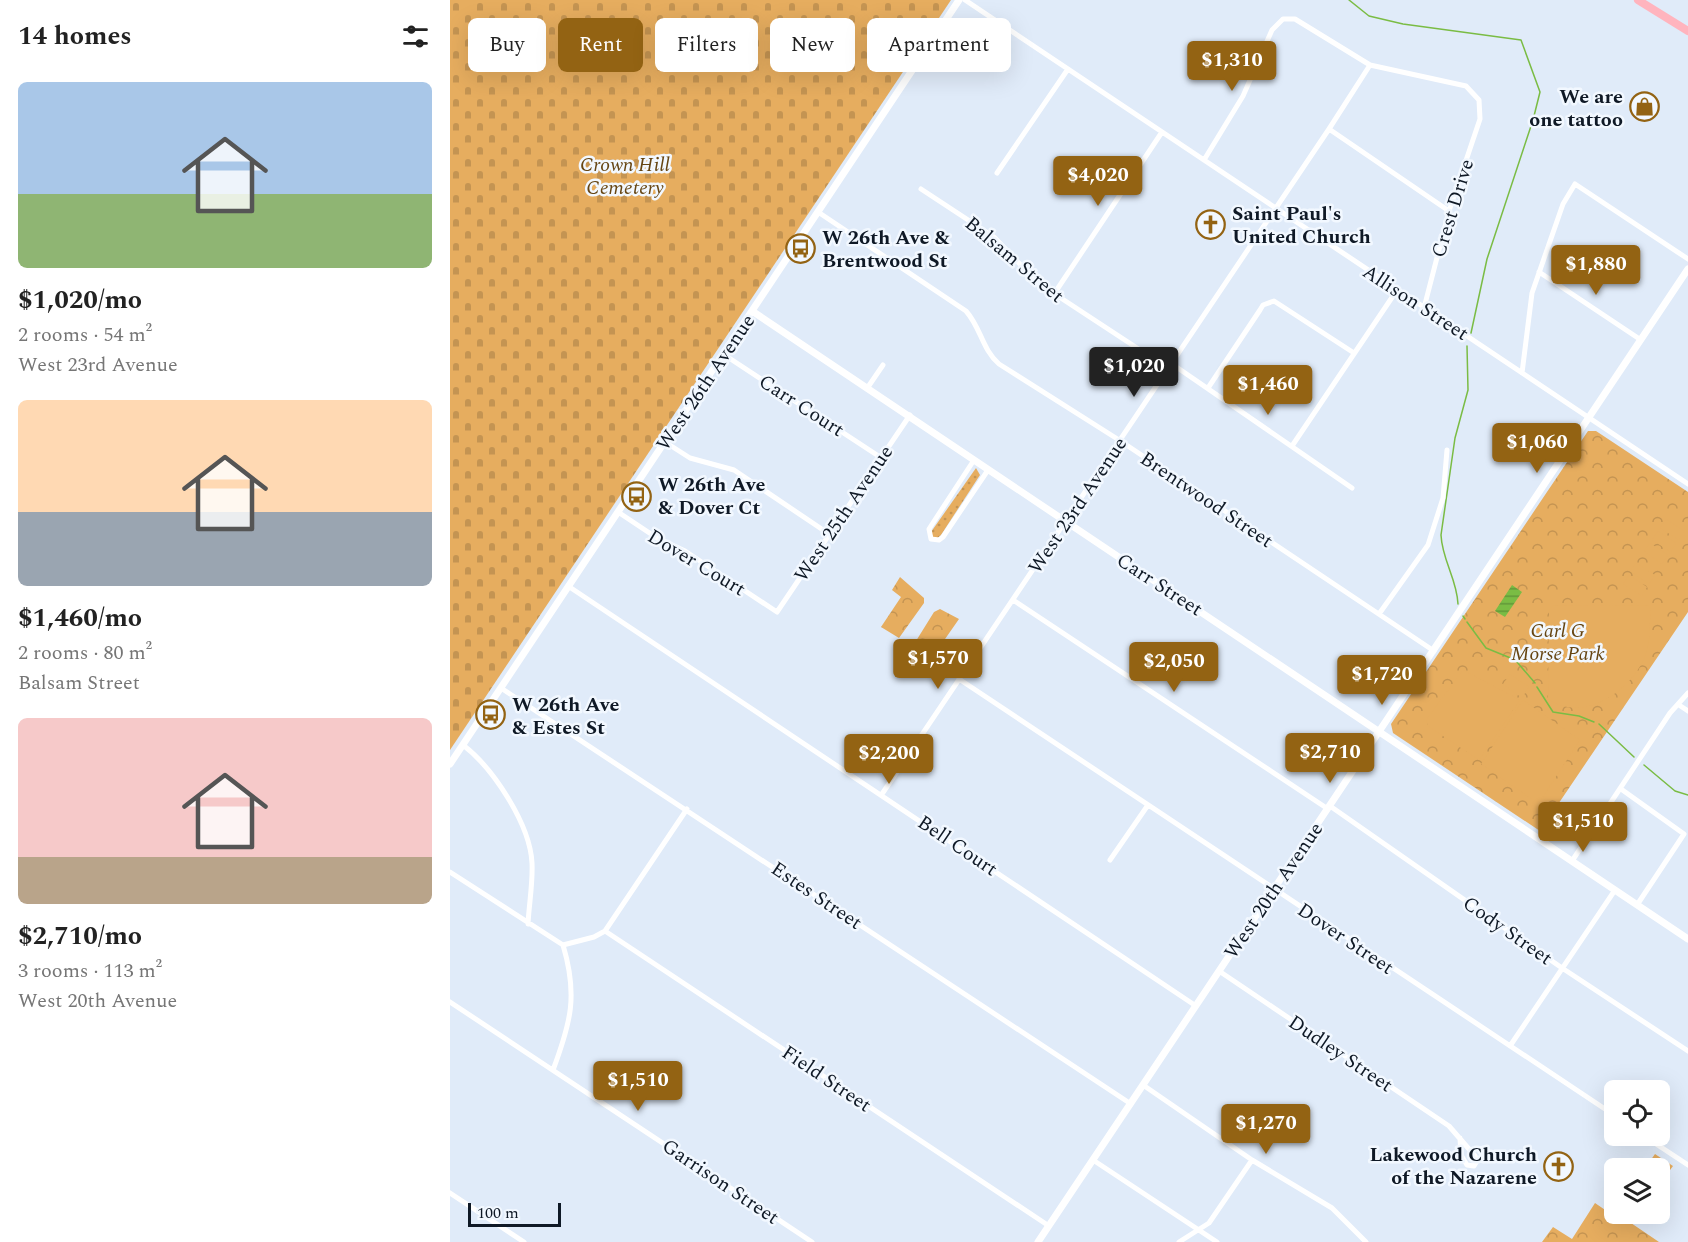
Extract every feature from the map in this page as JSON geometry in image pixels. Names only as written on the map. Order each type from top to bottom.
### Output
[{"type":"main road","points":[[1638,0],[1684,30],[1688,38]]},
{"type":"street","name":"West 26th Avenue","points":[[450,764],[959,0]]},
{"type":"street","name":"Allison Street","points":[[965,0],[1688,484]]},
{"type":"street","points":[[1204,160],[1243,96],[1272,30],[1283,20],[1295,19],[1370,65]]},
{"type":"street","name":"Crest Drive","points":[[1370,65],[1466,86],[1476,95],[1481,109],[1480,119],[1449,211],[1424,308]]},
{"type":"street","name":"West 23rd Avenue","points":[[882,794],[1370,65]]},
{"type":"street","points":[[997,173],[1068,69]]},
{"type":"street","points":[[1329,129],[1449,211]]},
{"type":"street","points":[[1054,294],[1162,132]]},
{"type":"street","points":[[1522,373],[1532,293],[1563,204],[1575,184],[1688,259]]},
{"type":"street","name":"Balsam Street","points":[[921,189],[994,237],[1028,274],[1054,294],[1208,388],[1352,488]]},
{"type":"street","name":"Brentwood Street","points":[[818,212],[966,311],[976,325],[987,353],[999,364],[1119,441],[1434,651]]},
{"type":"street","name":"West 20th Avenue","points":[[1038,1242],[1688,269]]},
{"type":"street","points":[[1539,272],[1641,340]]},
{"type":"street","points":[[1292,446],[1397,290]]},
{"type":"street","points":[[1208,388],[1263,305],[1274,301],[1354,353]]},
{"type":"street","name":"Carr Street","points":[[752,311],[1688,939]]},
{"type":"street","name":"Carr Court","points":[[723,354],[880,457]]},
{"type":"street","points":[[868,387],[883,365]]},
{"type":"street","name":"West 25th Avenue","points":[[777,612],[909,415]]},
{"type":"street","points":[[664,442],[690,458],[734,470],[829,534]]},
{"type":"street","points":[[1379,614],[1428,545],[1443,498],[1447,450]]},
{"type":"street","points":[[974,460],[929,529],[931,539],[939,540],[943,537],[988,470]]},
{"type":"street","name":"Dover Court","points":[[618,512],[651,534],[685,551],[777,612]]},
{"type":"street","name":"Bell Court","points":[[568,586],[1196,1006]]},
{"type":"street","name":"Cody Street","points":[[1013,600],[1329,808],[1562,968],[1688,1051]]},
{"type":"street","name":"Dover Street","points":[[959,679],[1604,1108]]},
{"type":"street","name":"Estes Street","points":[[501,688],[1131,1104]]},
{"type":"street","points":[[1572,861],[1622,789],[1670,713],[1688,693]]},
{"type":"street","points":[[1679,705],[1688,711]]},
{"type":"street","points":[[463,745],[485,764],[498,780],[528,843],[532,862],[528,924]]},
{"type":"street","points":[[1622,789],[1684,834],[1637,905]]},
{"type":"street","points":[[1110,860],[1148,805]]},
{"type":"street","points":[[563,945],[594,937],[605,931],[687,809]]},
{"type":"street","points":[[450,872],[563,945],[570,968],[572,1017],[553,1070]]},
{"type":"street","points":[[1510,1046],[1615,890]]},
{"type":"street","name":"Field Street","points":[[605,931],[1049,1226]]},
{"type":"street","name":"Dudley Street","points":[[1219,971],[1436,1116],[1460,1138],[1475,1155],[1477,1161],[1474,1166],[1467,1165],[1461,1155],[1460,1138]]},
{"type":"street","name":"Garrison Street","points":[[450,1002],[812,1242]]},
{"type":"street","points":[[1143,1085],[1252,1160],[1332,1208],[1366,1242]]},
{"type":"street","points":[[1660,1146],[1688,1164]]},
{"type":"street","points":[[1093,1160],[1217,1242]]},
{"type":"street","points":[[1179,1242],[1200,1230],[1215,1215],[1252,1160]]},
{"type":"street","points":[[450,1193],[524,1242]]},
{"type":"green space","name":"Crown Hill Cemetery","points":[[450,0],[951,0],[939,18],[867,18],[867,72],[903,72],[450,750]]},
{"type":"green space","name":"Carl G Morse Park","points":[[1588,431],[1596,431],[1688,492],[1688,612],[1540,831],[1393,733],[1391,724]]},
{"type":"green space","points":[[976,468],[980,475],[941,535],[938,538],[933,537],[931,532]]},
{"type":"green space","points":[[1666,519],[1684,531],[1679,540],[1660,528]]},
{"type":"green space","points":[[1658,531],[1676,543],[1671,552],[1652,540]]},
{"type":"green space","points":[[1650,543],[1668,555],[1662,564],[1644,551]]},
{"type":"green space","points":[[1636,563],[1655,575],[1649,584],[1630,571]]},
{"type":"green space","points":[[1629,575],[1647,587],[1642,596],[1623,584]]},
{"type":"green space","points":[[900,577],[924,598],[924,603],[899,638],[881,627],[901,597],[892,590]]},
{"type":"green space","points":[[1554,605],[1650,606],[1649,641],[1643,661],[1626,684],[1603,701],[1575,708],[1561,706],[1548,699],[1549,610]]},
{"type":"green space","points":[[940,609],[959,619],[929,662],[911,649],[934,612]]},
{"type":"green space","points":[[1463,670],[1520,700],[1479,760],[1428,726],[1426,720]]},
{"type":"green space","points":[[1510,674],[1529,687],[1522,698],[1503,684]]},
{"type":"green space","points":[[1523,700],[1580,740],[1542,798],[1533,800],[1481,764]]},
{"type":"green space","points":[[1595,1203],[1604,1209],[1604,1224],[1632,1224],[1659,1242],[1542,1242],[1553,1227],[1572,1239]]},
{"type":"shaded area","points":[[1512,585],[1522,592],[1505,617],[1495,611]]},
{"type":"waterway","points":[[1349,0],[1369,16],[1403,24],[1521,40],[1540,92],[1487,259],[1471,333]]},
{"type":"waterway","points":[[1458,604],[1441,535],[1455,438],[1468,390],[1467,346]]},
{"type":"waterway","points":[[1467,622],[1486,648],[1513,659]]},
{"type":"waterway","points":[[1517,662],[1535,683]]},
{"type":"waterway","points":[[1537,687],[1553,712],[1579,716],[1594,722]]},
{"type":"waterway","points":[[1599,724],[1634,757]]},
{"type":"waterway","points":[[1644,765],[1675,791],[1688,795]]},
{"type":"place","name":"We are one tattoo","points":[[1644,107]]},
{"type":"place","name":"Saint Paul's United Church","points":[[1211,224]]},
{"type":"place","name":"W 26th Ave & Brentwood St","points":[[801,248]]},
{"type":"place","name":"W 26th Ave & Dover Ct","points":[[637,496]]},
{"type":"place","name":"W 26th Ave & Estes St","points":[[491,715]]},
{"type":"place","name":"Lakewood Church of the Nazarene","points":[[1558,1166]]}]
